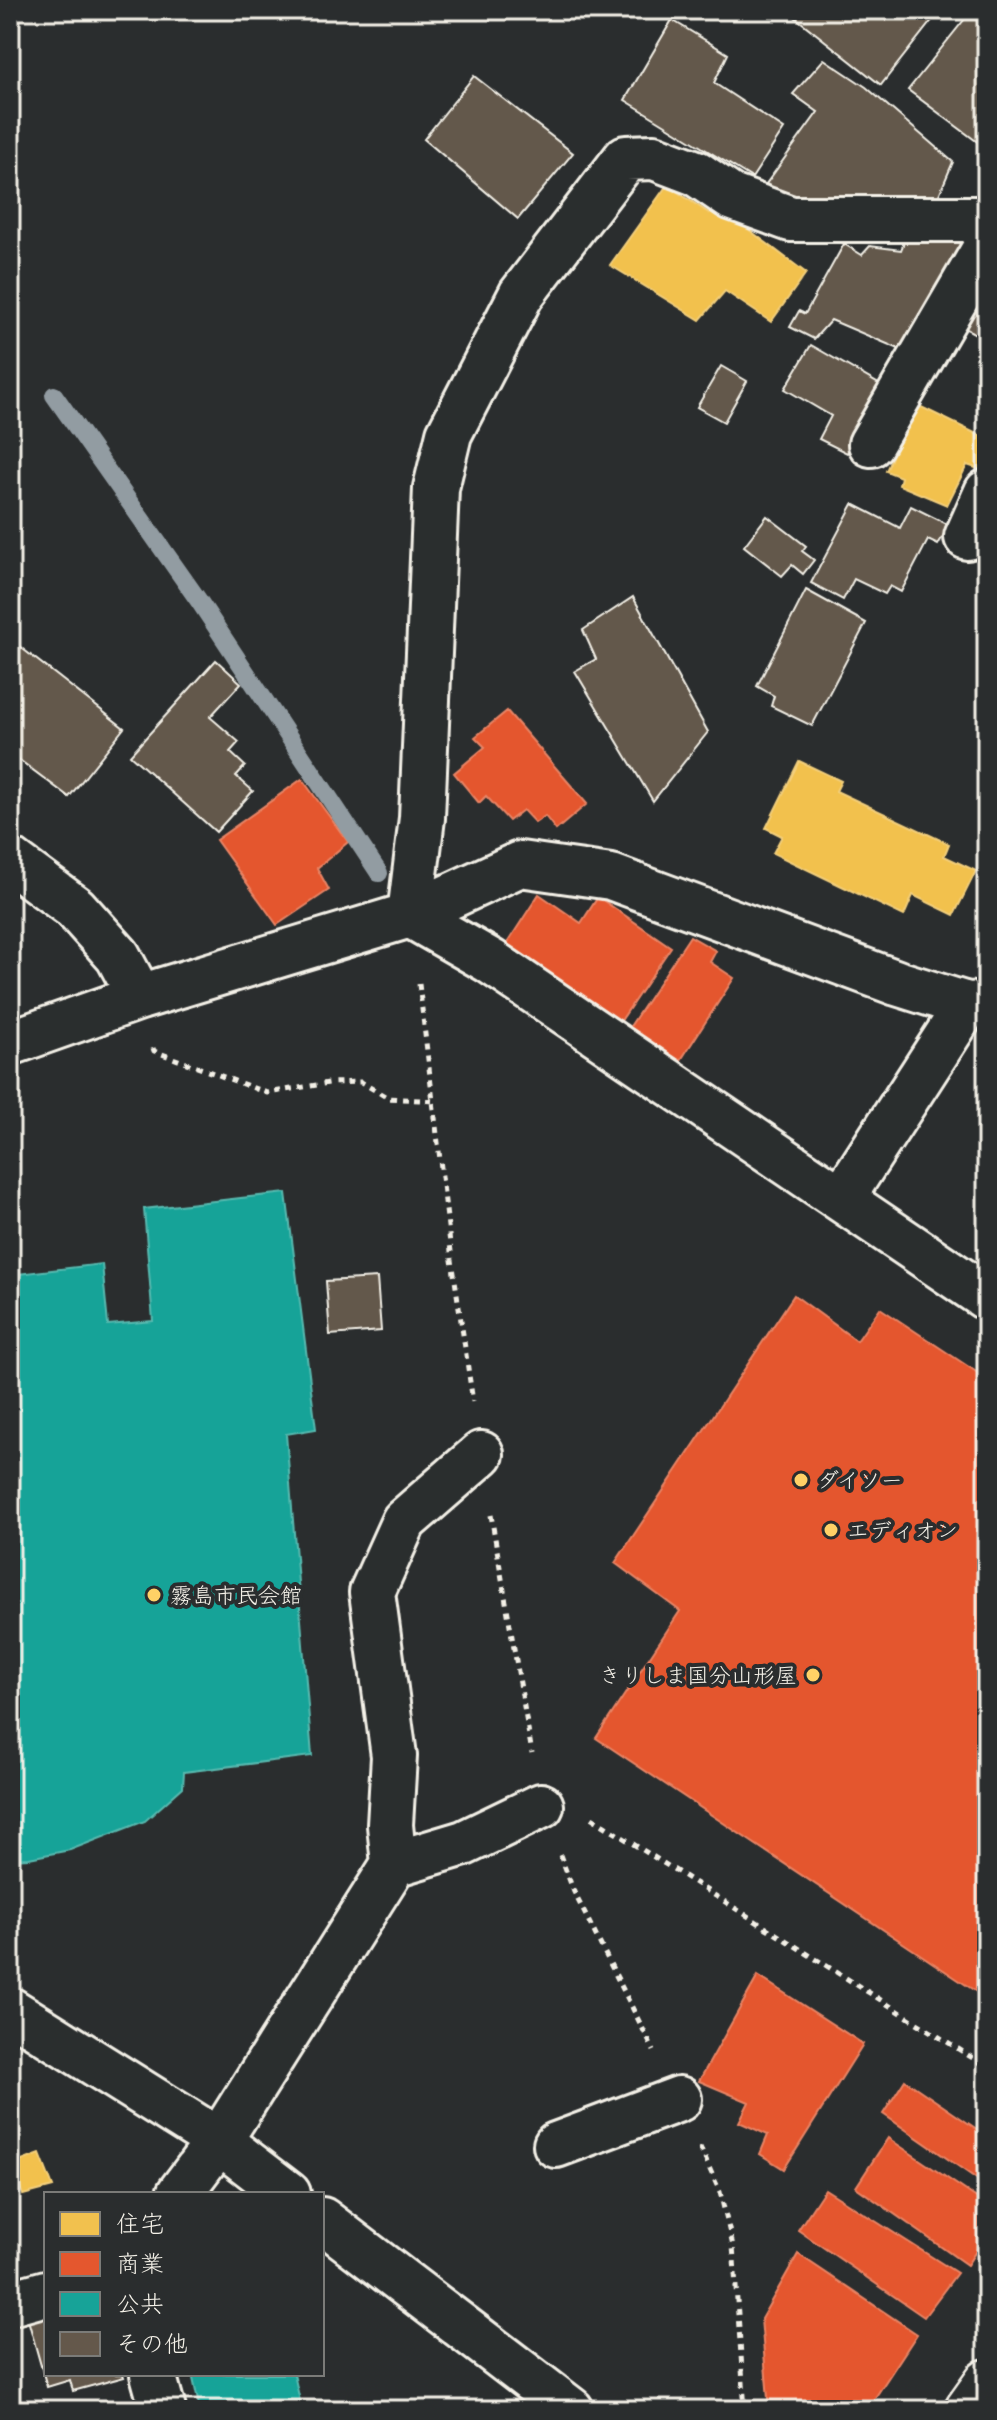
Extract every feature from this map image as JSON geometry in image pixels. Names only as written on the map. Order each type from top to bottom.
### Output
[{"type":"street","points":[[410,915],[422,818],[436,488],[449,434],[521,295],[626,158],[654,157],[668,162],[696,173],[731,197],[791,219],[987,219]]},
{"type":"street","points":[[871,444],[987,245]]},
{"type":"street","points":[[967,537],[987,492]]},
{"type":"street","points":[[10,860],[75,908],[118,956],[140,997]]},
{"type":"street","points":[[10,1043],[140,997],[410,915],[520,864],[611,877],[897,983],[977,1005],[842,1198]]},
{"type":"street","points":[[410,915],[490,961],[987,1298]]},
{"type":"street","points":[[181,2192],[219,2141],[394,1864],[390,1825],[394,1756],[372,1592],[404,1521],[481,1454]]},
{"type":"street","points":[[394,1864],[464,1843],[541,1806]]},
{"type":"street","points":[[10,2010],[219,2141],[285,2192]]},
{"type":"street","points":[[556,2145],[679,2099]]},
{"type":"street","points":[[324,2222],[571,2410]]},
{"type":"street","points":[[10,2303],[44,2294]]},
{"type":"street","points":[[154,2376],[163,2410]]},
{"type":"street","points":[[967,2410],[987,2382]]},
{"type":"path","points":[[410,915],[452,1260],[481,1454],[541,1806],[574,1892],[679,2099],[720,2192],[733,2246],[745,2410]]},
{"type":"path","points":[[140,997],[154,1051],[267,1093],[329,1083],[361,1082],[388,1098],[435,1101]]},
{"type":"path","points":[[541,1806],[577,1808],[987,2067]]},
{"type":"building: 住宅","points":[[667,185],[709,213],[715,204],[806,273],[771,322],[725,291],[700,320],[610,265]]},
{"type":"building: 住宅","points":[[915,404],[987,439],[982,447],[987,449],[987,454],[979,469],[967,465],[947,505],[899,485],[901,477],[886,471]]},
{"type":"building: 住宅","points":[[799,761],[841,781],[836,791],[949,844],[944,856],[976,871],[954,915],[913,895],[904,916],[773,853],[782,836],[766,828]]},
{"type":"building: 住宅","points":[[40,2154],[53,2187],[23,2195],[11,2165]]},
{"type":"building: 商業","points":[[507,711],[587,804],[556,830],[545,816],[535,823],[523,810],[509,821],[486,796],[479,803],[454,773],[485,747],[475,737]]},
{"type":"building: 商業","points":[[302,779],[348,842],[317,868],[329,890],[277,925],[216,840]]},
{"type":"building: 商業","points":[[539,894],[581,923],[598,897],[671,947],[620,1022],[506,945]]},
{"type":"building: 商業","points":[[690,936],[716,951],[710,962],[734,978],[677,1066],[627,1031]]},
{"type":"building: 商業","name":"きりしま国分山形屋","points":[[794,1295],[857,1341],[880,1308],[987,1379],[987,1999],[596,1738],[680,1611],[615,1563]]},
{"type":"building: 商業","points":[[758,1976],[863,2044],[784,2169],[760,2154],[768,2135],[739,2122],[749,2102],[699,2081]]},
{"type":"building: 商業","points":[[905,2080],[987,2136],[987,2186],[883,2114]]},
{"type":"building: 商業","points":[[888,2138],[987,2205],[987,2234],[967,2265],[856,2187]]},
{"type":"building: 商業","points":[[825,2189],[957,2273],[924,2317],[798,2230]]},
{"type":"building: 商業","points":[[798,2254],[917,2334],[867,2410],[769,2410],[761,2319]]},
{"type":"building: 公共","name":"霧島市民会館","points":[[286,1193],[316,1429],[286,1434],[312,1756],[184,1772],[183,1787],[145,1821],[70,1850],[10,1859],[10,1275],[102,1264],[108,1325],[153,1321],[144,1209]]},
{"type":"building: 公共","points":[[192,2376],[294,2376],[302,2410],[200,2410]]},
{"type":"building: その他","points":[[786,10],[940,10],[881,85]]},
{"type":"building: その他","points":[[972,10],[987,10],[987,149],[908,90]]},
{"type":"building: その他","points":[[672,20],[728,54],[714,83],[784,129],[752,178],[625,100]]},
{"type":"building: その他","points":[[824,59],[866,87],[953,162],[936,202],[803,205],[766,184],[818,112],[793,94]]},
{"type":"building: その他","points":[[474,76],[573,153],[518,219],[424,139]]},
{"type":"building: その他","points":[[905,240],[970,242],[906,352],[831,320],[814,339],[790,327],[799,311],[805,314],[844,244],[862,255],[870,246],[901,250]]},
{"type":"building: その他","points":[[987,282],[987,340],[961,326]]},
{"type":"building: その他","points":[[811,345],[882,386],[847,453],[819,439],[831,416],[785,389]]},
{"type":"building: その他","points":[[721,366],[747,381],[724,422],[697,407]]},
{"type":"building: その他","points":[[853,504],[900,528],[911,506],[949,525],[938,545],[928,540],[901,592],[890,586],[885,594],[854,579],[843,600],[811,583]]},
{"type":"building: その他","points":[[767,516],[806,546],[802,551],[814,560],[803,574],[792,565],[782,576],[744,546]]},
{"type":"building: その他","points":[[806,590],[866,623],[812,726],[771,706],[774,696],[757,686]]},
{"type":"building: その他","points":[[633,597],[708,732],[653,801],[575,671],[596,659],[583,630]]},
{"type":"building: その他","points":[[10,639],[124,728],[69,797],[10,753]]},
{"type":"building: その他","points":[[216,660],[241,683],[210,717],[239,742],[230,752],[245,766],[236,776],[253,791],[216,832],[130,755]]},
{"type":"building: その他","points":[[377,1278],[381,1331],[330,1335],[326,1281]]},
{"type":"building: その他","points":[[44,2312],[44,2376],[124,2377],[73,2391],[70,2380],[47,2387],[27,2316]]},
{"type":"waterway","points":[[54,395],[199,601],[379,873]]},
{"type":"place","name":"ダイソー","points":[[801,1480]]},
{"type":"place","name":"エディオン","points":[[831,1530]]},
{"type":"place","name":"霧島市民会館","points":[[154,1595]]},
{"type":"place","name":"きりしま国分山形屋","points":[[813,1675]]}]
